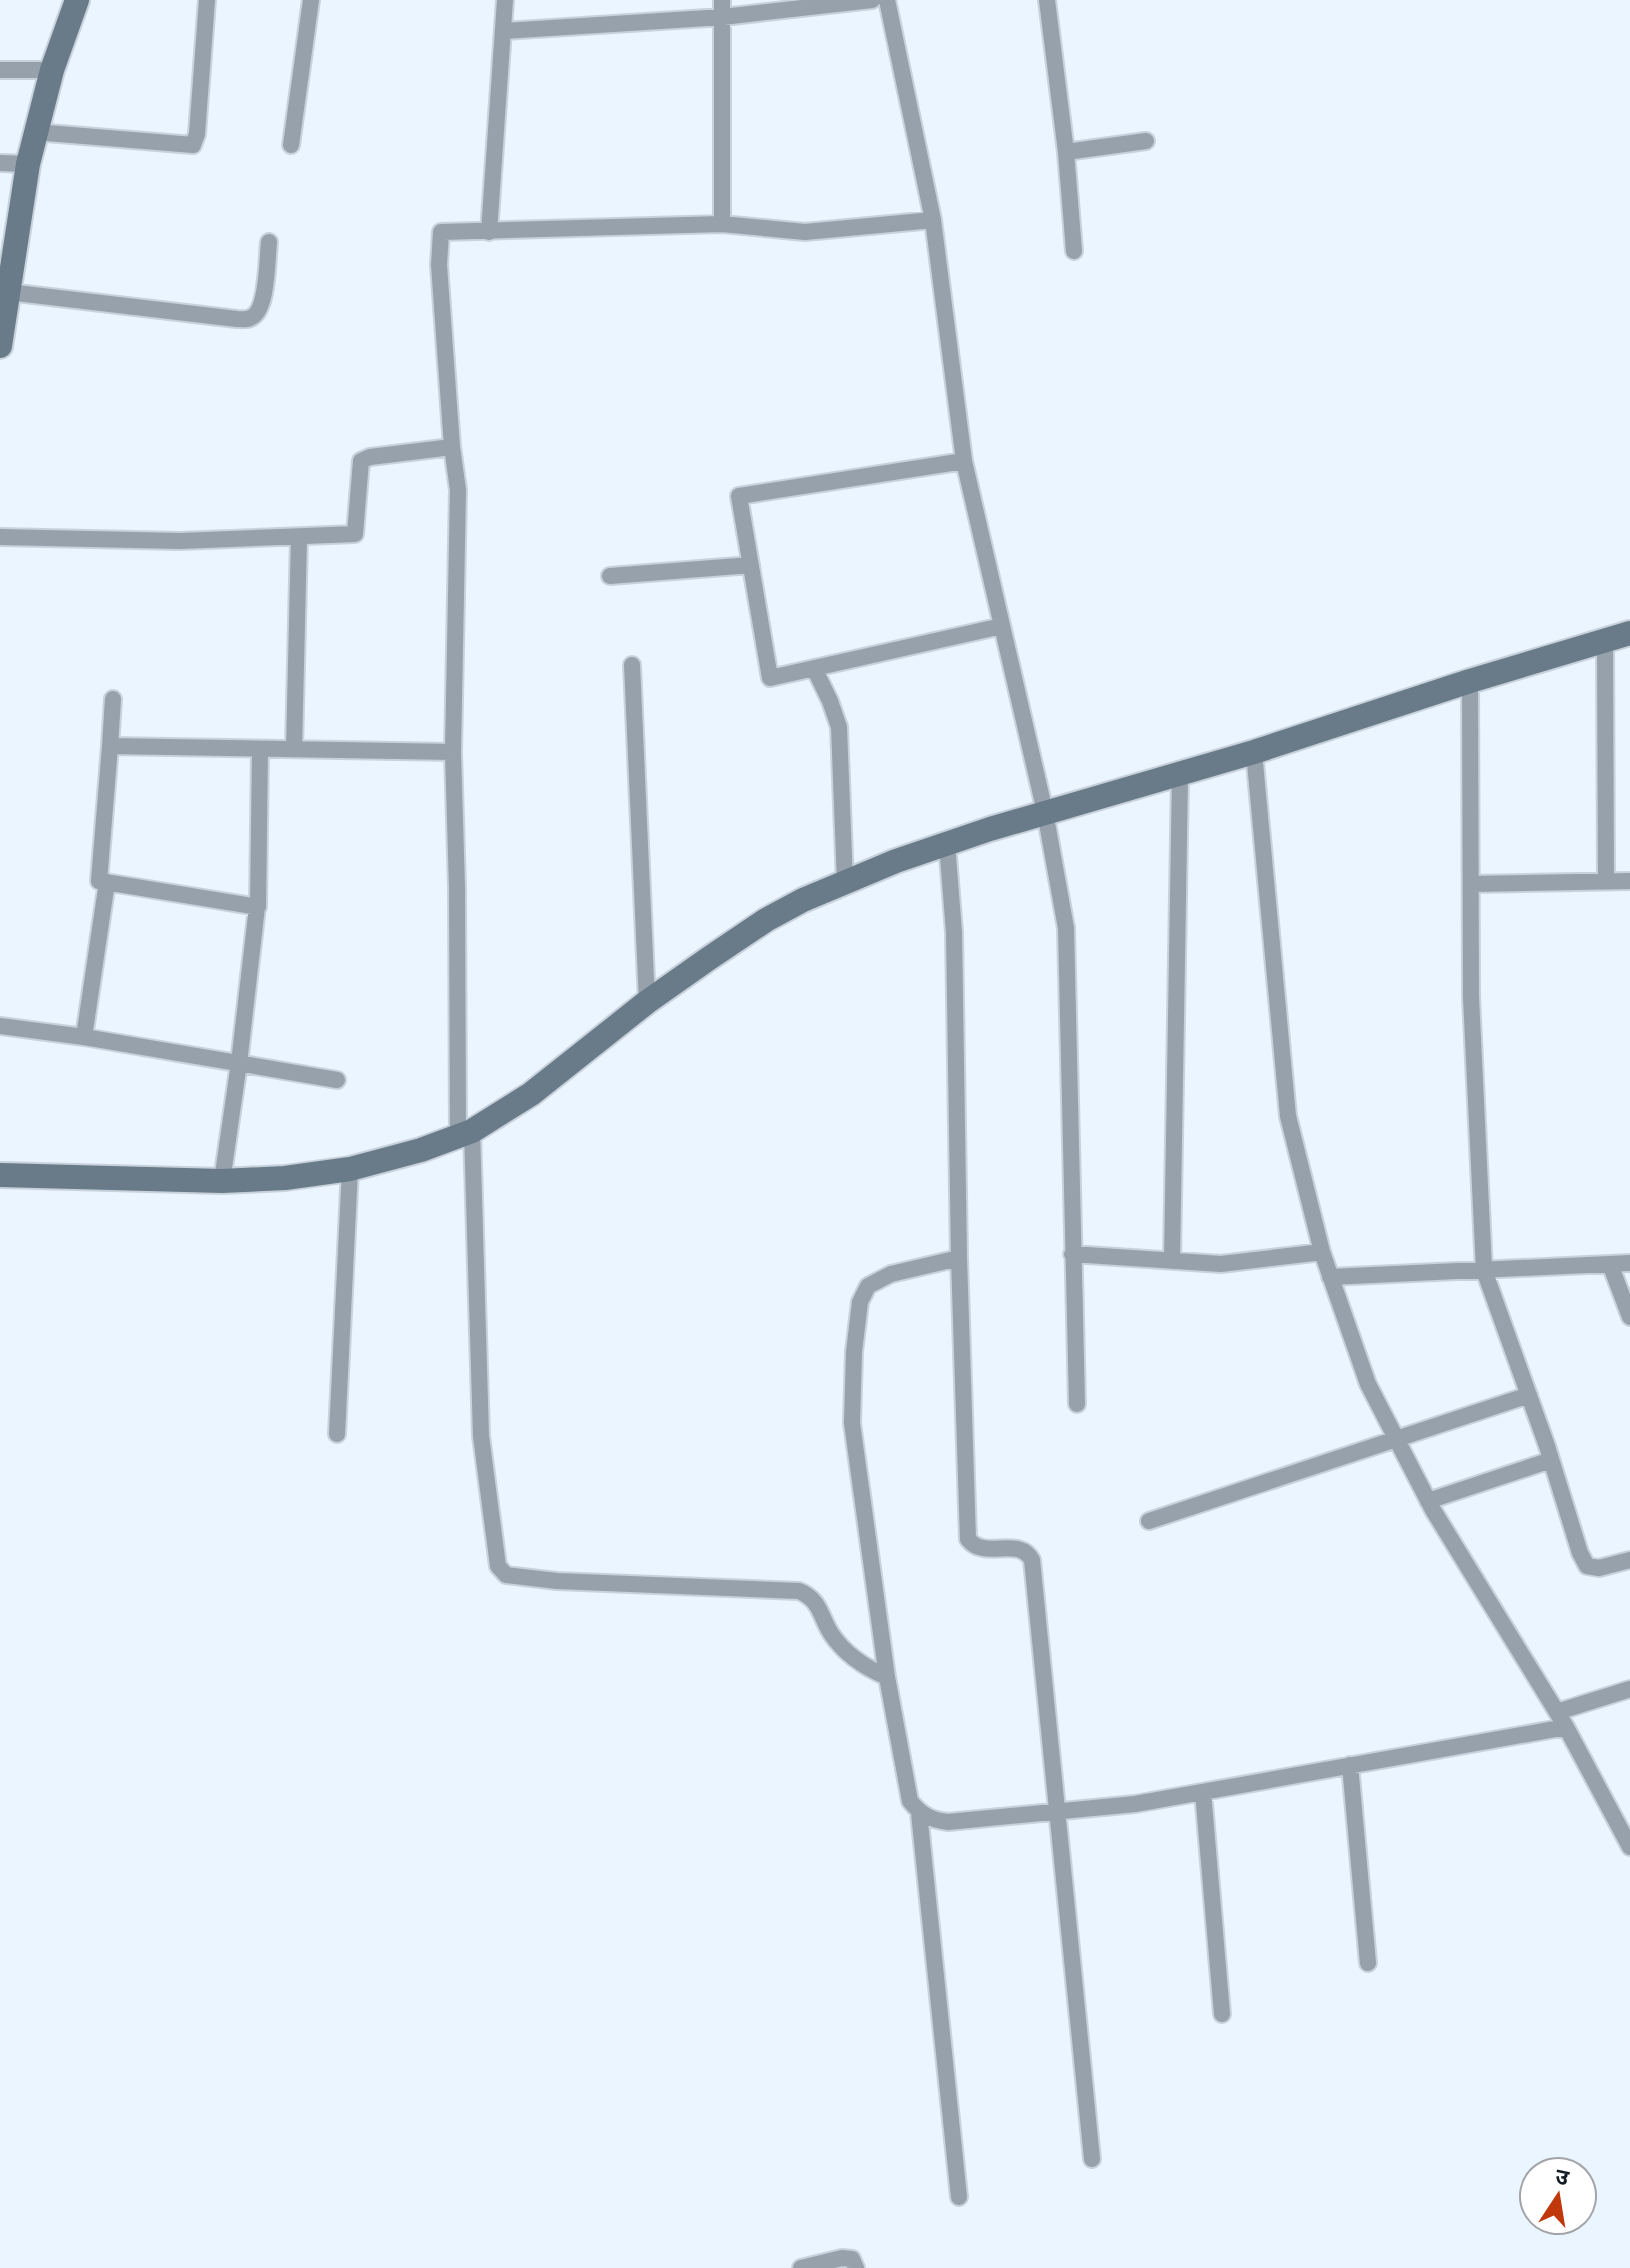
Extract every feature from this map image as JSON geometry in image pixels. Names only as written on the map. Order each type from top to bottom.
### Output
[{"type":"street","points":[[0,346],[8,292],[6,255],[52,70],[77,0]]},
{"type":"street","points":[[35,132],[193,145],[197,134],[207,0]]},
{"type":"street","points":[[291,145],[311,0]]},
{"type":"street","points":[[489,232],[505,0]]},
{"type":"street","points":[[503,31],[722,8],[872,0]]},
{"type":"street","points":[[887,0],[933,220],[964,461],[1045,812],[1066,928],[1077,1404]]},
{"type":"street","points":[[1047,0],[1066,152],[1074,251]]},
{"type":"street","points":[[722,8],[722,224]]},
{"type":"street","points":[[0,70],[52,70]]},
{"type":"street","points":[[1066,152],[1146,141]]},
{"type":"street","points":[[0,163],[28,164]]},
{"type":"street","points":[[887,1677],[856,1660],[843,1648],[831,1634],[818,1604],[799,1591],[557,1581],[506,1575],[498,1566],[481,1436],[465,1134],[453,752],[458,490],[439,265],[440,235],[445,231],[722,224],[768,226],[805,232],[933,220]]},
{"type":"street","points":[[8,292],[237,319],[251,318],[259,312],[263,302],[269,242]]},
{"type":"street","points":[[0,537],[180,541],[355,534],[361,461],[370,457],[452,447]]},
{"type":"street","points":[[964,461],[739,496],[770,678],[1002,626]]},
{"type":"street","points":[[294,749],[299,537]]},
{"type":"street","points":[[610,576],[751,565]]},
{"type":"street","points":[[0,1175],[222,1181],[285,1178],[390,1160],[465,1134],[531,1094],[647,1002],[766,920],[803,900],[896,861],[1045,812],[1180,775],[1630,633]]},
{"type":"street","points":[[1605,640],[1606,881]]},
{"type":"street","points":[[632,665],[647,1002]]},
{"type":"street","points":[[814,668],[839,727],[845,883]]},
{"type":"street","points":[[1470,681],[1471,997],[1484,1270],[1529,1395],[1580,1553],[1587,1566],[1599,1568],[1630,1560]]},
{"type":"street","points":[[113,699],[99,881],[257,907]]},
{"type":"street","points":[[110,746],[453,752]]},
{"type":"street","points":[[222,1181],[257,907],[260,749]]},
{"type":"street","points":[[1254,752],[1288,1116],[1330,1277],[1368,1384],[1428,1501],[1566,1727],[1630,1847]]},
{"type":"street","points":[[1172,1261],[1180,775]]},
{"type":"street","points":[[947,844],[954,932],[959,1258],[968,1539],[973,1546],[982,1549],[1020,1548],[1028,1552],[1032,1560],[1092,2159]]},
{"type":"street","points":[[1471,884],[1630,881]]},
{"type":"street","points":[[84,1037],[107,882]]},
{"type":"street","points":[[0,1026],[84,1037],[337,1080]]},
{"type":"street","points":[[337,1434],[350,1169]]},
{"type":"street","points":[[1072,1254],[1221,1264],[1322,1252]]},
{"type":"street","points":[[959,1258],[891,1274],[868,1286],[860,1302],[854,1352],[852,1423],[887,1677],[910,1801],[919,1813],[948,1822],[1135,1804],[1566,1727]]},
{"type":"street","points":[[1330,1277],[1630,1263]]},
{"type":"street","points":[[1610,1264],[1630,1317]]},
{"type":"street","points":[[1149,1521],[1529,1395]]},
{"type":"street","points":[[1428,1501],[1551,1460]]},
{"type":"street","points":[[1557,1712],[1630,1689]]},
{"type":"street","points":[[1350,1765],[1368,1963]]},
{"type":"street","points":[[1203,1792],[1222,2014]]},
{"type":"street","points":[[919,1813],[959,2197]]},
{"type":"street","points":[[801,2268],[842,2258],[852,2259],[856,2268]]}]
